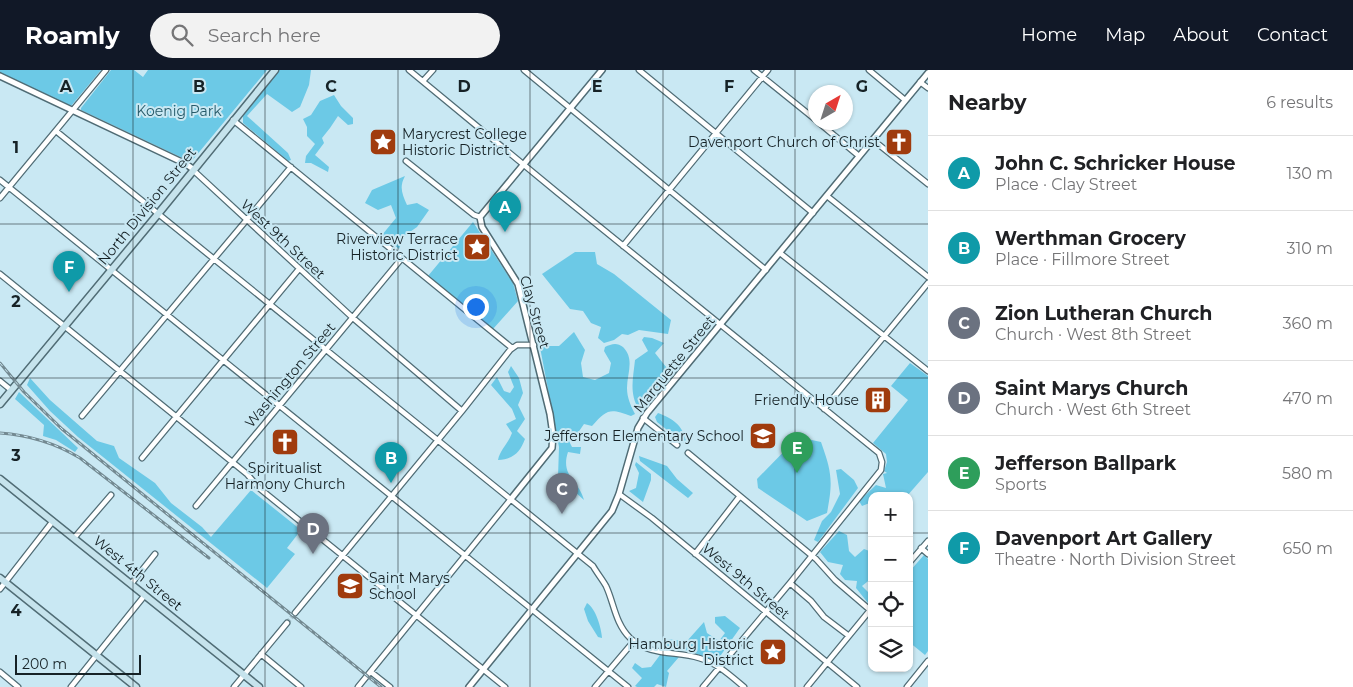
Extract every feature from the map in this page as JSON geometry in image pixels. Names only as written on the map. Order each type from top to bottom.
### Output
[{"type":"main road","name":"North Division Street","points":[[0,404],[158,214],[274,70]]},
{"type":"main road","name":"West 4th Street","points":[[0,479],[260,687]]},
{"type":"main road","points":[[3,580],[136,687]]},
{"type":"street","points":[[0,198],[106,70]]},
{"type":"street","points":[[410,70],[623,246],[879,453],[882,465],[881,470],[790,584],[703,687]]},
{"type":"street","points":[[423,82],[433,70]]},
{"type":"street","points":[[524,70],[766,270]]},
{"type":"street","points":[[406,160],[480,217],[602,70]]},
{"type":"street","points":[[639,70],[813,213]]},
{"type":"street","points":[[754,70],[808,114]]},
{"type":"street","points":[[623,246],[768,70]]},
{"type":"street","points":[[869,70],[905,100]]},
{"type":"street","name":"Marquette Street","points":[[469,687],[612,511],[643,418],[928,73]]},
{"type":"street","points":[[0,84],[2,77]]},
{"type":"street","name":"West 9th Street","points":[[2,77],[193,169],[299,270],[462,411]]},
{"type":"street","points":[[920,82],[928,88]]},
{"type":"street","points":[[233,120],[512,348]]},
{"type":"street","points":[[828,130],[860,156]]},
{"type":"street","points":[[56,131],[593,566],[606,585],[617,618],[623,629],[634,641],[650,650],[698,658],[719,667],[744,687]]},
{"type":"street","points":[[873,140],[928,184]]},
{"type":"street","points":[[82,416],[291,167]]},
{"type":"street","points":[[0,180],[166,316],[628,687]]},
{"type":"street","points":[[827,196],[928,277]]},
{"type":"street","name":"Clay Street","points":[[480,217],[482,227],[518,284],[550,414],[552,448],[511,499]]},
{"type":"street","points":[[780,252],[928,371]]},
{"type":"street","name":"Washington Street","points":[[196,506],[402,258]]},
{"type":"street","points":[[142,458],[299,270]]},
{"type":"street","points":[[0,274],[247,474],[259,488],[342,556],[505,687]]},
{"type":"street","points":[[824,409],[928,283]]},
{"type":"street","points":[[295,613],[512,348],[534,345]]},
{"type":"street","points":[[0,381],[11,390]]},
{"type":"street","points":[[643,418],[677,445]]},
{"type":"street","points":[[688,453],[812,555],[835,580],[868,607]]},
{"type":"street","name":"West 9th Street","points":[[619,494],[857,687]]},
{"type":"street","points":[[74,538],[111,495]]},
{"type":"street","points":[[695,554],[740,496]]},
{"type":"street","points":[[358,687],[511,499]]},
{"type":"street","points":[[0,590],[3,580],[53,521]]},
{"type":"street","points":[[913,558],[928,540]]},
{"type":"street","points":[[922,548],[928,554]]},
{"type":"street","points":[[131,584],[155,554]]},
{"type":"street","points":[[790,584],[811,601],[824,617],[849,636]]},
{"type":"street","points":[[71,687],[145,595]]},
{"type":"street","points":[[807,687],[868,613]]},
{"type":"street","points":[[234,687],[287,623]]},
{"type":"street","points":[[596,687],[634,641]]},
{"type":"street","points":[[261,654],[301,687]]},
{"type":"street","points":[[907,687],[928,661]]},
{"type":"street","points":[[0,672],[18,687]]},
{"type":"street","points":[[371,672],[390,687]]},
{"type":"street","points":[[600,681],[602,687]]},
{"type":"green space","points":[[0,70],[101,70],[71,106],[0,73]]},
{"type":"green space","name":"Koenig Park","points":[[111,70],[134,70],[143,77],[148,70],[267,70],[191,162],[81,110]]},
{"type":"green space","points":[[279,70],[311,70],[309,85],[300,107],[292,112],[267,94],[247,116],[288,153],[291,160],[288,161],[243,123],[243,116]]},
{"type":"green space","points":[[334,95],[341,106],[353,118],[353,124],[348,125],[338,116],[322,138],[324,143],[315,155],[329,167],[328,172],[311,163],[305,163],[306,156],[315,144],[307,136],[307,127],[303,119],[311,115],[320,101]]},
{"type":"green space","points":[[405,176],[402,190],[407,205],[417,203],[429,210],[417,227],[404,236],[399,249],[382,235],[396,218],[391,205],[378,210],[365,203],[372,190]]},
{"type":"green space","points":[[473,222],[513,283],[518,301],[493,329],[428,276]]},
{"type":"green space","points":[[575,252],[595,252],[597,264],[614,274],[671,320],[668,334],[639,330],[628,335],[622,334],[614,340],[604,343],[598,338],[601,327],[591,323],[583,311],[570,309],[542,274]]},
{"type":"green space","points":[[574,332],[585,350],[581,363],[583,377],[595,380],[609,373],[611,363],[604,351],[605,347],[618,344],[627,352],[630,367],[627,392],[635,414],[631,416],[613,411],[605,413],[592,426],[584,424],[575,437],[569,441],[572,447],[581,447],[580,454],[568,452],[566,467],[571,478],[582,493],[584,500],[558,477],[559,447],[539,342],[546,346],[559,346]]},
{"type":"green space","points":[[644,337],[664,343],[655,353],[670,372],[639,410],[634,398],[633,380],[635,360],[648,351],[642,340]]},
{"type":"green space","points":[[910,363],[928,376],[928,472],[910,492],[869,492],[876,485],[886,488],[883,474],[887,473],[884,471],[887,462],[886,454],[873,443],[908,400],[891,386]]},
{"type":"green space","points":[[511,366],[519,378],[523,393],[518,405],[525,419],[517,431],[525,439],[516,454],[498,460],[512,433],[506,424],[516,419],[512,409],[491,385],[497,377],[504,391],[510,393],[514,387],[508,372]]},
{"type":"green space","points":[[30,378],[50,400],[97,441],[114,446],[119,458],[155,483],[171,503],[202,527],[211,537],[251,490],[301,530],[287,548],[295,554],[267,588],[78,437],[50,411],[27,385]]},
{"type":"green space","points":[[19,392],[78,448],[75,452],[56,440],[43,436],[44,425],[15,399]]},
{"type":"green space","points":[[658,413],[679,426],[686,441],[685,444],[657,422],[655,417]]},
{"type":"green space","points":[[798,437],[821,442],[831,485],[827,513],[807,521],[758,488],[757,479]]},
{"type":"green space","points":[[639,456],[667,466],[677,479],[693,493],[688,498],[640,461]]},
{"type":"green space","points":[[636,462],[651,474],[651,480],[643,502],[629,491],[636,488],[639,473],[635,465]]},
{"type":"green space","points":[[841,469],[854,480],[858,488],[818,542],[814,540],[822,521],[831,512],[840,494],[836,470]]},
{"type":"green space","points":[[868,493],[868,504],[862,506],[859,501]]},
{"type":"green space","points":[[839,531],[847,535],[849,551],[855,557],[864,549],[868,550],[868,581],[862,586],[868,592],[868,603],[856,588],[857,581],[845,580],[840,574],[843,565],[828,562],[820,552]]},
{"type":"green space","points":[[924,555],[928,559],[928,651],[925,655],[913,645],[913,567]]},
{"type":"green space","points":[[587,603],[595,614],[602,638],[598,637],[588,621],[584,609]]},
{"type":"green space","points":[[725,616],[740,628],[716,662],[690,651],[664,647],[665,639],[687,641],[704,622],[707,633],[719,641],[725,633],[715,623],[715,617]]},
{"type":"green space","points":[[660,655],[679,657],[667,671],[669,673],[666,687],[657,684],[654,687],[635,686],[642,678],[632,668],[635,663],[642,668],[651,667]]},
{"type":"tunnel","points":[[287,623],[295,613]]},
{"type":"railway","points":[[0,363],[24,392],[62,429],[381,687]]},
{"type":"railway","points":[[0,433],[42,441],[80,458],[209,558]]},
{"type":"place","name":"Marycrest College Historic District","points":[[383,142]]},
{"type":"place","name":"Davenport Church of Christ","points":[[899,142]]},
{"type":"place","name":"John C. Schricker House","points":[[505,232]]},
{"type":"place","name":"Riverview Terrace Historic District","points":[[477,247]]},
{"type":"place","name":"Davenport Art Gallery","points":[[69,292]]},
{"type":"place","name":"Friendly House","points":[[878,400]]},
{"type":"place","name":"Jefferson Elementary School","points":[[763,436]]},
{"type":"place","name":"Spiritualist Harmony Church","points":[[285,442]]},
{"type":"place","name":"Jefferson Ballpark","points":[[797,473]]},
{"type":"place","name":"Werthman Grocery","points":[[391,483]]},
{"type":"place","name":"Zion Lutheran Church","points":[[562,514]]},
{"type":"place","name":"Saint Marys Church","points":[[313,554]]},
{"type":"place","name":"Saint Marys School","points":[[350,586]]},
{"type":"place","name":"Hamburg Historic District","points":[[773,652]]}]
